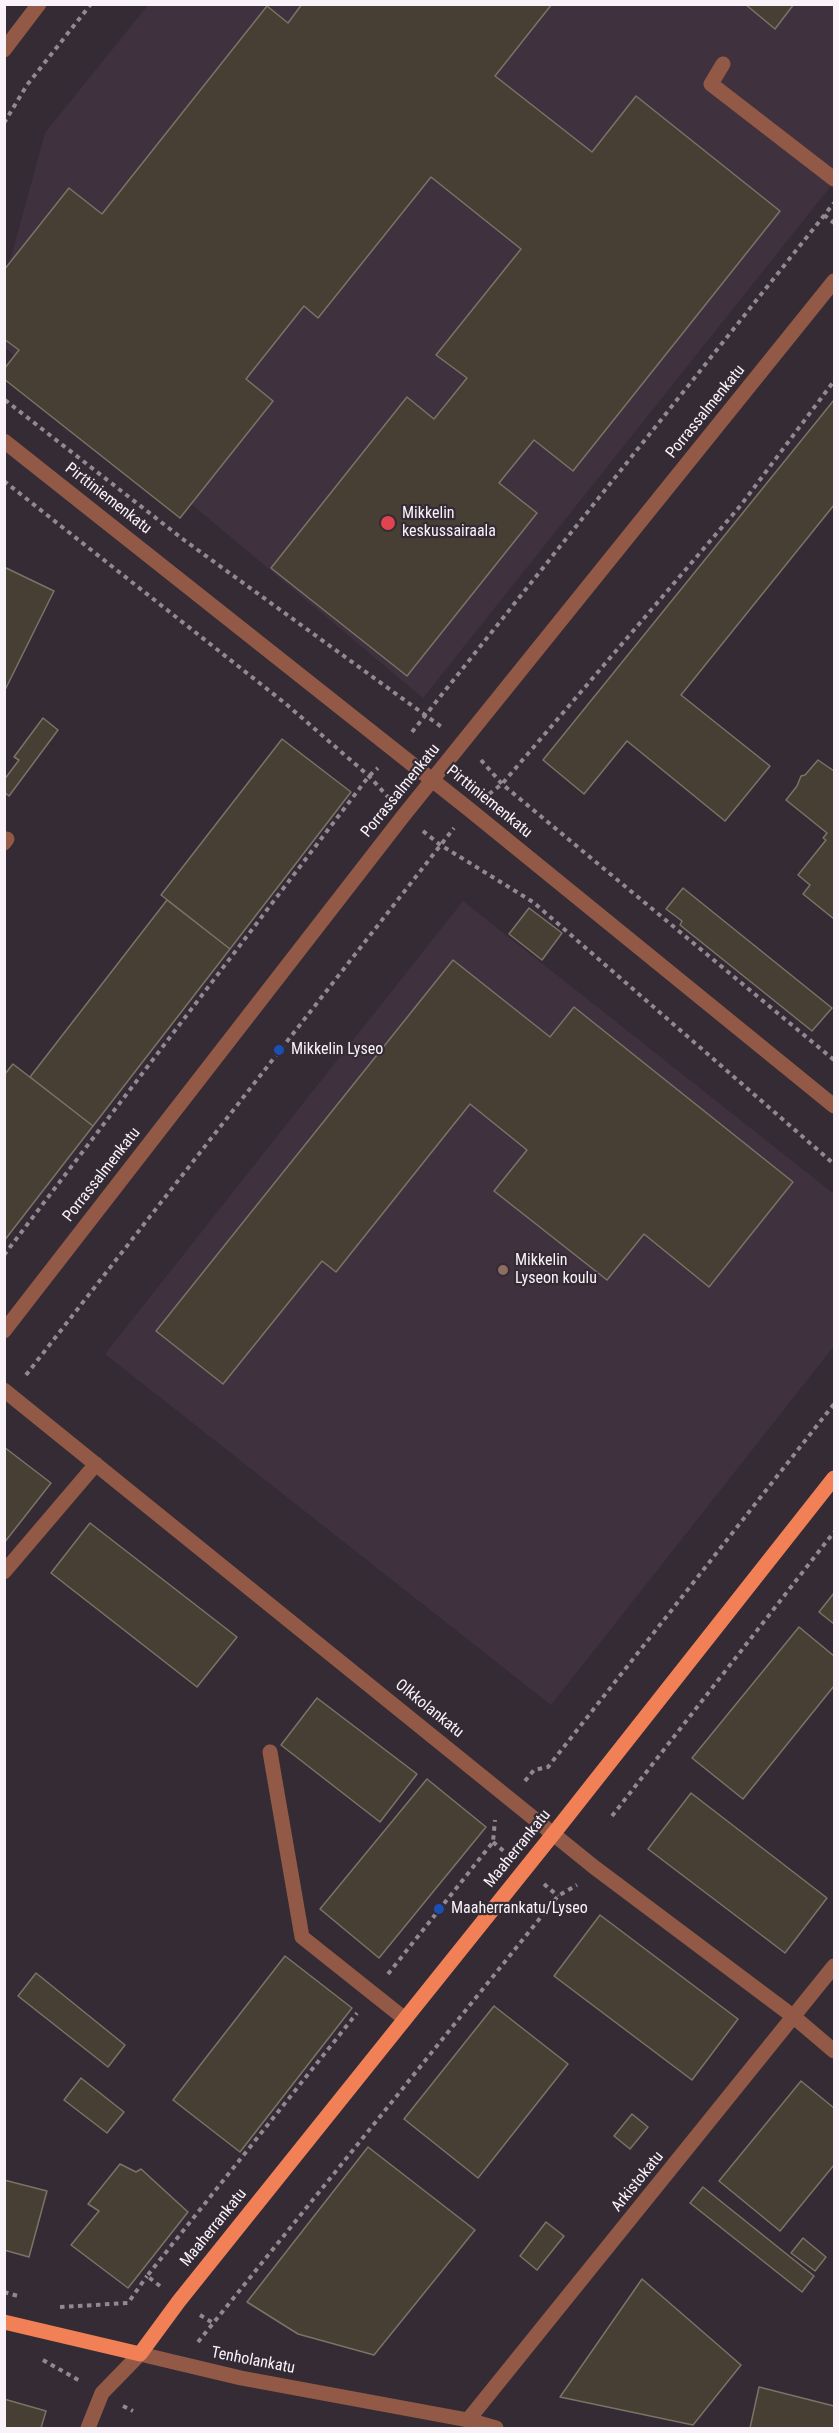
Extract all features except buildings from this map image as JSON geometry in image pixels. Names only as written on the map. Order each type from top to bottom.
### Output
[{"type":"main road","name":"Maaherrankatu","points":[[140,2355],[179,2301],[554,1833],[834,1478]]},
{"type":"main road","name":"Tenholankatu","points":[[4,2322],[140,2355]]},
{"type":"street","points":[[4,50],[39,4]]},
{"type":"street","points":[[723,64],[711,84],[834,180]]},
{"type":"street","name":"Porrassalmenkatu","points":[[4,1331],[432,780],[465,742],[834,281]]},
{"type":"street","name":"Pirttiniemenkatu","points":[[4,441],[470,810],[834,1106]]},
{"type":"street","name":"Olkkolankatu","points":[[4,1390],[594,1867],[794,2017],[834,2051]]},
{"type":"street","points":[[4,1572],[96,1464]]},
{"type":"street","points":[[270,1752],[302,1937],[405,2019]]},
{"type":"street","name":"Arkistokatu","points":[[468,2420],[834,1966]]},
{"type":"street","points":[[88,2428],[102,2393],[140,2355]]},
{"type":"street","name":"Tenholankatu","points":[[140,2355],[241,2378],[468,2420],[496,2428]]},
{"type":"path","points":[[4,123],[27,85],[91,4]]},
{"type":"path","points":[[4,1256],[369,776],[396,751],[834,203]]},
{"type":"path","points":[[825,215],[834,223]]},
{"type":"path","points":[[36,1364],[439,844],[470,810],[502,784],[741,505],[834,381]]},
{"type":"path","points":[[5,400],[184,540],[424,716],[465,742],[502,784],[834,1060]]},
{"type":"path","points":[[57,2307],[129,2302],[147,2276],[493,1842],[495,1819],[534,1770],[548,1767],[834,1404]]},
{"type":"path","points":[[612,1816],[834,1532]]},
{"type":"path","points":[[180,2365],[558,1896],[576,1886],[594,1867]]},
{"type":"path","points":[[147,2276],[179,2301]]},
{"type":"path","points":[[4,2292],[25,2298]]},
{"type":"path","points":[[38,2357],[133,2411]]},
{"type":"shaded area","name":"Mikkelin keskussairaala","points":[[148,5],[834,5],[834,182],[423,698],[5,348],[5,279],[45,133]]},
{"type":"shaded area","name":"Mikkelin Lyseon koulu","points":[[463,901],[834,1194],[834,1346],[551,1705],[105,1354]]},
{"type":"place","name":"Mikkelin keskussairaala","points":[[388,523]]},
{"type":"place","name":"Mikkelin Lyseo","points":[[279,1050]]},
{"type":"place","name":"Mikkelin Lyseon koulu","points":[[503,1270]]},
{"type":"place","name":"Maaherrankatu/Lyseo","points":[[439,1909]]}]
